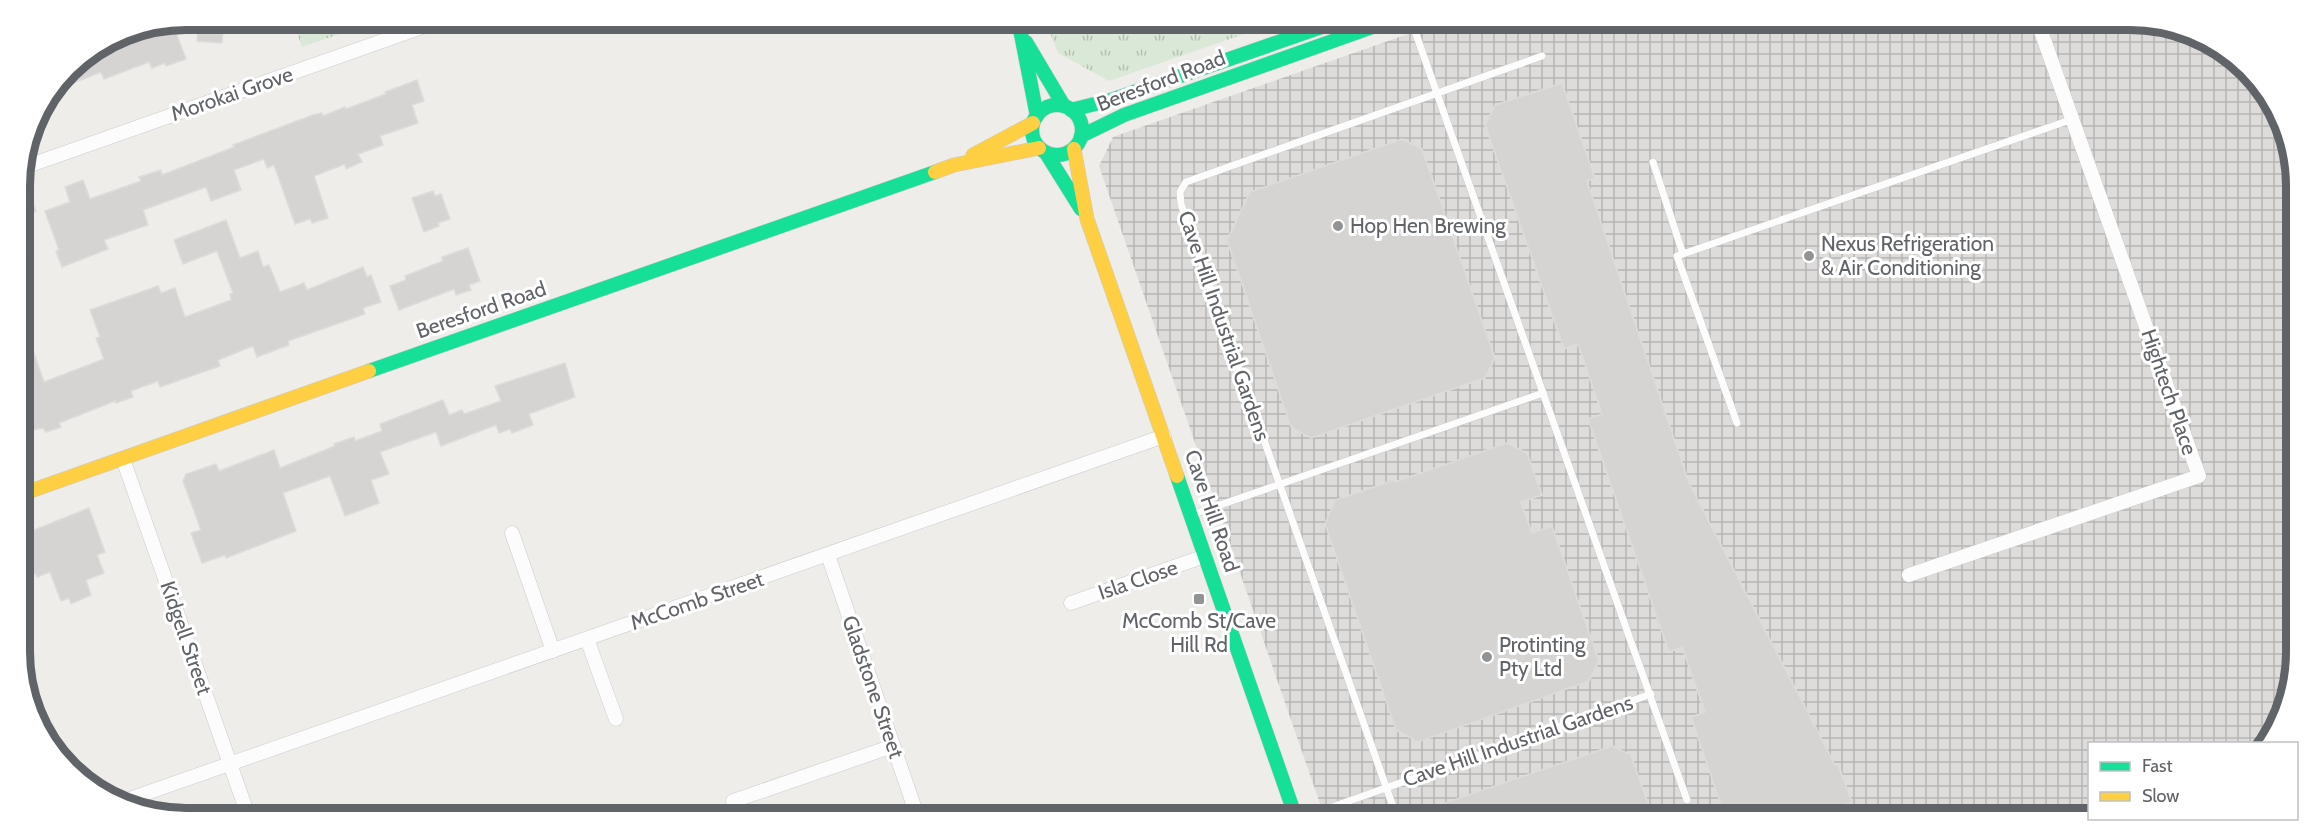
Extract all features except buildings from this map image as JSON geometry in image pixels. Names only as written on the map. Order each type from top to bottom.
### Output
[{"type":"main road","points":[[1020,30],[1035,119],[1033,137],[1043,151],[1061,155],[1078,142],[1080,122],[1068,108],[1021,34]]},
{"type":"main road","name":"Beresford Road","points":[[1068,108],[1111,100],[1313,30]]},
{"type":"main road","name":"Beresford Road","points":[[1078,142],[1124,115],[1364,30]]},
{"type":"main road","points":[[1035,119],[1049,107],[1068,108]]},
{"type":"main road","name":"Beresford Road","points":[[30,491],[954,165],[1035,119]]},
{"type":"main road","name":"Cave Hill Road","points":[[1078,142],[1087,219],[1293,808]]},
{"type":"main road","name":"Beresford Road","points":[[954,165],[1043,151]]},
{"type":"main road","name":"Cave Hill Road","points":[[1043,151],[1087,219]]},
{"type":"street","name":"Morokai Grove","points":[[31,165],[414,30]]},
{"type":"street","name":"Hightech Place","points":[[1910,575],[2199,476],[2041,30]]},
{"type":"street","name":"McComb Street","points":[[132,798],[1164,436]]},
{"type":"street","name":"Kidgell Street","points":[[123,459],[245,808]]},
{"type":"street","points":[[512,533],[554,651]]},
{"type":"street","name":"Gladstone Street","points":[[828,555],[915,808]]},
{"type":"street","name":"Isla Close","points":[[1071,603],[1205,556]]},
{"type":"street","points":[[587,639],[616,719]]},
{"type":"street","points":[[733,801],[893,746]]},
{"type":"lane","name":"Cave Hill Industrial Gardens","points":[[1415,30],[1688,800]]},
{"type":"lane","name":"Cave Hill Industrial Gardens","points":[[1393,808],[1181,204],[1180,192],[1185,182],[1542,56]]},
{"type":"lane","points":[[1737,423],[1677,256],[2073,119]]},
{"type":"lane","points":[[1653,162],[1683,254]]},
{"type":"lane","points":[[1191,516],[1543,393]]},
{"type":"lane","name":"Cave Hill Industrial Gardens","points":[[1329,808],[1651,694]]},
{"type":"shaded area","points":[[1419,30],[2130,30],[2171,35],[2199,46],[2217,56],[2233,69],[2260,99],[2278,136],[2285,165],[2286,652],[2281,693],[2270,721],[2258,742],[2088,742],[2088,808],[1322,808],[1099,166],[1113,137]]},
{"type":"green space","points":[[296,30],[351,30],[302,47]]},
{"type":"green space","points":[[1049,30],[1255,30],[1109,81],[1058,53]]},
{"type":"traffic: fast","points":[[1020,30],[1037,116]]},
{"type":"traffic: fast","points":[[1071,110],[1111,100],[1313,30]]},
{"type":"traffic: fast","points":[[1081,136],[1124,115],[1364,30]]},
{"type":"traffic: fast","points":[[1026,42],[1064,106]]},
{"type":"traffic: fast","points":[[1057,105],[1075,112],[1082,130],[1075,148],[1057,155],[1039,148],[1032,130],[1039,112],[1057,105]]},
{"type":"traffic: fast","points":[[1046,153],[1081,209]]},
{"type":"traffic: fast","points":[[369,371],[935,172]]},
{"type":"traffic: fast","points":[[1177,476],[1293,808]]},
{"type":"traffic: slow","points":[[973,155],[1033,123]]},
{"type":"traffic: slow","points":[[935,172],[954,165],[1039,148]]},
{"type":"traffic: slow","points":[[1074,149],[1087,219],[1177,476]]},
{"type":"traffic: slow","points":[[30,491],[369,371]]},
{"type":"place","name":"Hop Hen Brewing","points":[[1338,226]]},
{"type":"place","name":"Nexus Refrigeration & Air Conditioning","points":[[1809,256]]},
{"type":"place","name":"McComb St/Cave Hill Rd","points":[[1199,599]]},
{"type":"place","name":"Protinting Pty Ltd","points":[[1487,657]]}]
